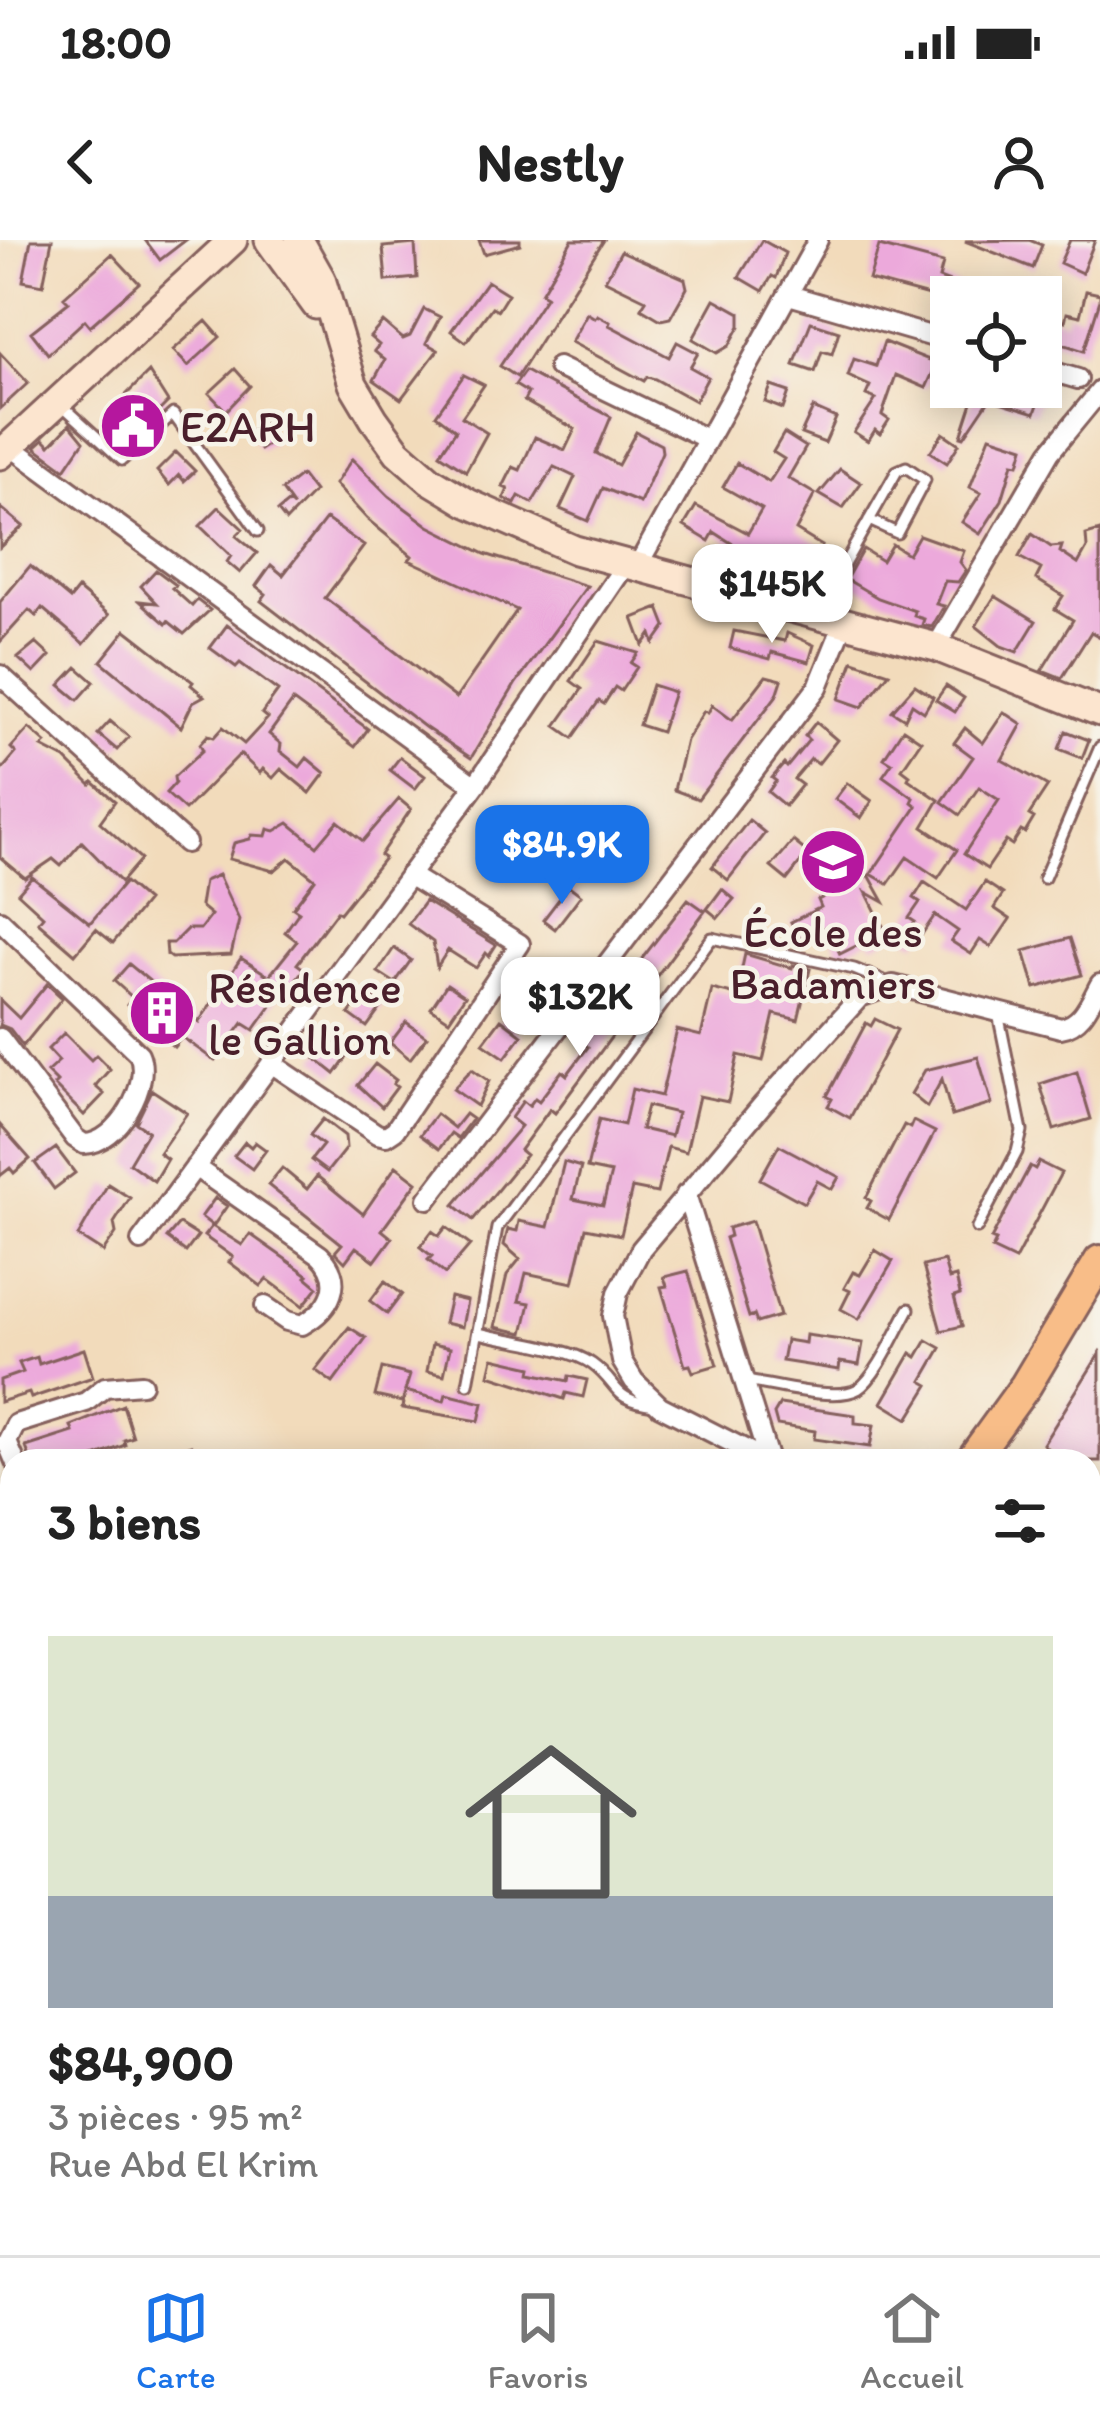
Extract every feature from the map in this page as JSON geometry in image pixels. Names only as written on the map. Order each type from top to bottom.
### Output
[{"type":"main road","points":[[980,1449],[1026,1385],[1100,1261]]},
{"type":"main road","points":[[1002,1449],[1100,1298]]},
{"type":"street","points":[[233,240],[5,450],[475,786]]},
{"type":"street","points":[[269,240],[336,336]]},
{"type":"street","points":[[298,240],[321,279],[353,383],[398,452],[430,480],[514,526],[575,550],[936,646],[1095,704]]},
{"type":"street","points":[[141,1241],[632,565],[818,240]]},
{"type":"street","points":[[789,295],[930,336]]},
{"type":"street","points":[[558,367],[705,438]]},
{"type":"street","points":[[1062,375],[1078,380]]},
{"type":"street","points":[[936,646],[1050,452],[1100,391]]},
{"type":"street","points":[[428,1199],[818,687],[844,623]]},
{"type":"street","points":[[0,675],[186,843]]},
{"type":"street","points":[[271,1063],[377,1135],[395,1130],[520,944],[409,875]]},
{"type":"street","points":[[0,920],[139,1054],[142,1082],[105,1138],[84,1144],[0,1038]]},
{"type":"street","points":[[744,1449],[660,1406],[634,1381],[622,1361],[613,1316],[628,1271],[686,1194],[860,997],[893,985],[1049,1028],[1072,1026],[1100,984]]},
{"type":"street","points":[[195,1167],[320,1255],[333,1271],[334,1293],[317,1316],[302,1324],[287,1322],[265,1306]]},
{"type":"street","points":[[686,1194],[765,1449]]},
{"type":"street","points":[[10,1449],[7,1442],[16,1424],[86,1402],[106,1387],[142,1384]]},
{"type":"lane","points":[[59,402],[122,460],[173,413],[258,531]]},
{"type":"lane","points":[[814,617],[869,520],[901,468],[925,480],[897,533],[869,520]]},
{"type":"lane","points":[[1044,878],[1100,747]]},
{"type":"lane","points":[[468,1384],[492,1244],[507,1210],[712,938],[854,969],[893,985]]},
{"type":"lane","points":[[977,1228],[1017,1152],[1022,1131],[998,1013]]},
{"type":"lane","points":[[746,1381],[838,1395],[856,1390],[869,1379],[909,1309]]},
{"type":"lane","points":[[478,1333],[574,1356],[591,1363],[629,1400],[660,1406]]},
{"type":"building","points":[[31,240],[52,240],[43,285],[23,281]]},
{"type":"building","points":[[145,240],[186,240],[160,260]]},
{"type":"building","points":[[479,240],[520,240],[520,244],[484,254]]},
{"type":"building","points":[[572,240],[604,240],[517,377],[500,366],[546,296],[541,293]]},
{"type":"building","points":[[762,240],[785,253],[776,278],[772,276],[763,291],[739,277]]},
{"type":"building","points":[[1029,240],[1042,245],[1033,268],[965,241]]},
{"type":"building","points":[[1070,240],[1095,240],[1082,273],[1060,263]]},
{"type":"building","points":[[415,244],[417,278],[386,281],[383,247]]},
{"type":"building","points":[[879,246],[943,263],[940,276],[930,276],[930,296],[869,280]]},
{"type":"building","points":[[621,251],[685,279],[687,288],[670,318],[661,320],[641,308],[646,300],[605,280]]},
{"type":"building","points":[[112,254],[139,283],[90,326],[85,320],[48,354],[31,332],[69,302],[64,297]]},
{"type":"building","points":[[487,281],[508,294],[466,342],[451,331]]},
{"type":"building","points":[[1086,291],[1100,294],[1084,351],[1062,344],[1062,320],[1067,313],[1080,316]]},
{"type":"building","points":[[715,299],[740,313],[740,326],[729,346],[717,353],[693,339]]},
{"type":"building","points":[[424,309],[440,317],[426,343],[438,350],[401,399],[374,380],[385,360],[374,351],[379,345],[370,337],[383,322],[403,339],[410,336]]},
{"type":"building","points":[[587,313],[669,357],[677,342],[698,353],[690,367],[708,377],[695,401],[655,379],[644,381],[571,342]]},
{"type":"building","points":[[206,321],[220,337],[188,366],[173,350]]},
{"type":"building","points":[[811,322],[839,331],[832,354],[822,351],[815,372],[794,365]]},
{"type":"building","points":[[884,342],[930,360],[930,379],[926,388],[896,375],[882,415],[889,420],[868,441],[854,432],[876,399],[866,395],[870,386],[848,376],[854,359],[876,366]]},
{"type":"building","points":[[0,353],[28,383],[0,409]]},
{"type":"building","points":[[235,369],[250,386],[226,411],[209,393]]},
{"type":"building","points":[[525,371],[611,417],[596,453],[618,465],[636,432],[661,445],[640,503],[603,488],[588,521],[560,509],[575,477],[554,467],[532,503],[519,496],[515,504],[504,498],[508,489],[503,487],[513,467],[520,470],[535,437],[565,450],[575,429],[524,401],[528,393],[515,385]]},
{"type":"building","points":[[149,372],[168,402],[122,448],[109,436],[111,427],[134,405],[125,396]]},
{"type":"building","points":[[464,375],[484,385],[462,417],[487,433],[466,471],[440,454],[456,430],[436,415]]},
{"type":"building","points":[[771,386],[789,392],[783,409],[765,402]]},
{"type":"building","points":[[813,408],[836,418],[825,443],[801,434]]},
{"type":"building","points":[[970,408],[984,408],[964,437]]},
{"type":"building","points":[[264,423],[275,440],[260,450],[249,432]]},
{"type":"building","points":[[70,424],[84,441],[65,469],[35,447],[44,439],[50,445]]},
{"type":"building","points":[[784,433],[806,447],[788,478],[815,494],[796,530],[822,546],[804,576],[761,551],[756,559],[714,532],[709,541],[684,526],[696,506],[748,533],[762,509],[723,487],[737,463],[769,482],[784,459],[773,452]]},
{"type":"building","points":[[943,433],[959,444],[947,463],[930,452]]},
{"type":"building","points":[[990,436],[1024,447],[1019,464],[1013,463],[1002,500],[980,534],[962,522],[981,493],[970,487]]},
{"type":"building","points":[[176,452],[195,471],[184,481],[179,475],[169,485],[157,471]]},
{"type":"building","points":[[352,459],[389,496],[429,526],[485,554],[587,586],[516,683],[471,758],[261,601],[266,594],[256,586],[271,565],[283,575],[326,519],[364,546],[325,598],[456,698],[517,610],[409,560],[412,556],[367,519],[335,484]]},
{"type":"building","points":[[840,469],[861,483],[843,508],[819,494]]},
{"type":"building","points":[[301,475],[314,492],[286,521],[278,511],[289,502],[294,507],[282,490]]},
{"type":"building","points":[[0,507],[23,526],[0,547]]},
{"type":"building","points":[[219,507],[243,529],[236,536],[257,553],[240,573],[227,562],[231,556],[200,526]]},
{"type":"building","points":[[1100,531],[1100,637],[1091,632],[1062,678],[1042,670],[1073,620],[1055,609],[1063,596],[1036,579],[1041,569],[1019,557],[1032,534],[1051,547],[1062,546],[1060,552],[1078,564],[1087,548],[1086,535]]},
{"type":"building","points":[[919,535],[964,551],[960,562],[966,570],[958,582],[945,581],[936,604],[944,606],[932,627],[922,625],[924,619],[914,616],[915,611],[878,598],[846,579],[863,549],[882,561],[892,544],[908,554]]},
{"type":"building","points":[[30,566],[70,599],[78,589],[109,615],[84,644],[42,608],[36,616],[29,610],[0,642],[0,602]]},
{"type":"building","points":[[156,570],[192,606],[197,600],[210,610],[184,634],[140,601],[157,603],[141,586]]},
{"type":"building","points":[[995,596],[1036,621],[1017,652],[976,626]]},
{"type":"building","points":[[659,608],[666,626],[654,643],[651,634],[643,645],[633,618]]},
{"type":"building","points":[[227,625],[368,729],[355,747],[293,701],[269,734],[281,744],[280,751],[300,767],[307,758],[325,773],[310,793],[281,769],[273,778],[263,769],[260,773],[240,754],[185,810],[166,793],[174,777],[203,750],[200,744],[208,735],[214,737],[223,727],[244,744],[268,718],[262,713],[278,691],[210,648]]},
{"type":"building","points":[[126,630],[204,696],[193,702],[181,727],[101,661]]},
{"type":"building","points":[[734,631],[785,641],[787,633],[814,645],[809,662],[772,652],[770,659],[730,648]]},
{"type":"building","points":[[598,641],[638,653],[631,663],[637,667],[621,691],[615,687],[604,704],[599,701],[573,738],[556,726],[582,689],[571,681]]},
{"type":"building","points":[[36,643],[50,656],[34,673],[18,658]]},
{"type":"building","points":[[853,661],[889,673],[862,707],[839,699]]},
{"type":"building","points":[[77,667],[94,682],[78,700],[60,685]]},
{"type":"building","points":[[766,676],[782,680],[777,695],[698,799],[674,790],[686,740],[704,711],[708,713],[712,705],[732,720]]},
{"type":"building","points":[[652,685],[674,692],[661,732],[639,725]]},
{"type":"building","points":[[915,685],[933,697],[924,712],[912,704],[905,719],[892,711]]},
{"type":"building","points":[[946,686],[964,698],[955,712],[936,700]]},
{"type":"building","points":[[1004,712],[1022,724],[1002,760],[1048,786],[1029,815],[1034,818],[1025,833],[1021,831],[1012,845],[1006,841],[987,869],[964,854],[999,800],[979,787],[960,815],[942,802],[973,757],[954,743],[965,728],[983,743]]},
{"type":"building","points":[[110,721],[129,737],[117,750],[98,734]]},
{"type":"building","points":[[816,722],[837,740],[818,764],[811,759],[794,779],[802,785],[785,806],[768,792],[776,781],[772,778],[809,740],[805,736]]},
{"type":"building","points":[[29,728],[46,743],[42,747],[65,759],[115,801],[100,822],[141,859],[121,882],[82,842],[61,866],[53,859],[25,878],[0,857],[0,772],[16,753],[11,748]]},
{"type":"building","points":[[903,729],[921,741],[902,769],[910,775],[908,779],[939,800],[923,827],[957,850],[938,878],[907,857],[888,884],[871,874],[917,806],[914,798],[883,776],[892,763],[884,758]]},
{"type":"building","points":[[1066,731],[1089,740],[1082,758],[1059,749]]},
{"type":"building","points":[[400,757],[425,776],[415,789],[390,770]]},
{"type":"building","points":[[847,783],[872,801],[861,818],[835,799]]},
{"type":"building","points":[[399,799],[411,809],[380,855],[384,858],[297,964],[304,969],[287,991],[284,988],[254,1030],[243,1023],[215,1061],[182,1037],[174,1047],[127,1005],[133,998],[114,981],[129,964],[199,1022],[241,958],[269,976],[297,941],[285,932],[299,912],[293,908],[315,879],[289,858],[274,871],[229,859],[234,843],[252,835],[266,836],[268,829],[275,831],[289,823],[317,846],[338,821],[363,841]]},
{"type":"building","points":[[749,820],[765,833],[728,880],[712,867]]},
{"type":"building","points":[[555,826],[584,848],[567,870],[538,850]]},
{"type":"building","points":[[793,841],[808,853],[787,880],[771,867]]},
{"type":"building","points":[[218,875],[239,920],[231,955],[171,958],[166,943],[173,943],[187,929],[200,929],[211,915],[200,906],[204,881]]},
{"type":"building","points":[[869,875],[884,902],[866,892],[889,938],[873,945],[870,939],[840,954],[827,926],[800,939],[791,922],[821,907],[818,900]]},
{"type":"building","points":[[32,877],[90,923],[125,882],[147,901],[113,943],[96,929],[75,954],[38,922],[43,916],[18,893]]},
{"type":"building","points":[[924,882],[966,910],[985,882],[1003,894],[994,908],[1010,919],[991,947],[980,940],[971,954],[951,941],[958,931],[935,915],[916,943],[905,936],[915,922],[909,918],[920,902],[914,898]]},
{"type":"building","points":[[569,886],[581,895],[555,929],[543,920]]},
{"type":"building","points":[[722,889],[734,899],[718,918],[707,909]]},
{"type":"building","points":[[688,899],[705,911],[555,1113],[550,1109],[520,1150],[526,1155],[473,1220],[454,1205],[521,1126],[511,1118],[523,1101],[529,1106],[535,1098],[539,1101],[562,1071],[567,1075],[588,1047],[579,1040]]},
{"type":"building","points":[[425,901],[496,945],[489,956],[486,953],[476,968],[448,950],[437,967],[433,942],[408,924]]},
{"type":"building","points":[[1070,938],[1082,975],[1035,988],[1024,951]]},
{"type":"building","points":[[394,948],[411,960],[395,983],[378,972]]},
{"type":"building","points":[[745,954],[810,969],[798,1020],[774,1014],[763,1061],[738,1055],[728,1102],[699,1096],[686,1152],[668,1147],[657,1193],[632,1188],[621,1235],[586,1228],[573,1283],[526,1273],[519,1301],[530,1303],[523,1333],[495,1327],[507,1275],[520,1259],[504,1245],[508,1229],[517,1231],[519,1221],[548,1227],[564,1162],[581,1167],[573,1199],[603,1205],[611,1173],[587,1168],[599,1119],[624,1125],[632,1089],[661,1096],[677,1030],[701,1036],[712,989],[736,995]],"holes":[[[647,1106],[677,1113],[671,1136],[641,1129]]]},
{"type":"building","points":[[536,970],[553,988],[536,1011],[519,999]]},
{"type":"building","points":[[47,984],[62,998],[23,1046],[10,1029],[0,1025],[0,1000],[19,1018]]},
{"type":"building","points":[[447,984],[465,996],[449,1020],[431,1008]]},
{"type":"building","points":[[364,992],[383,1005],[367,1027],[349,1014]]},
{"type":"building","points":[[501,1019],[522,1035],[505,1058],[483,1043]]},
{"type":"building","points":[[875,1019],[897,1030],[850,1118],[828,1106],[832,1099],[827,1096],[866,1023],[871,1026]]},
{"type":"building","points":[[406,1022],[427,1037],[410,1059],[390,1043]]},
{"type":"building","points":[[64,1033],[91,1060],[96,1055],[110,1069],[95,1086],[104,1094],[84,1115],[47,1072],[59,1061],[48,1049]]},
{"type":"building","points":[[331,1039],[350,1053],[335,1074],[316,1059]]},
{"type":"building","points":[[978,1057],[992,1104],[952,1116],[942,1079],[927,1107],[911,1094],[925,1070]]},
{"type":"building","points":[[375,1064],[396,1080],[397,1087],[382,1107],[358,1085]]},
{"type":"building","points":[[472,1069],[489,1081],[477,1106],[453,1089]]},
{"type":"building","points":[[1077,1072],[1091,1119],[1054,1130],[1040,1084]]},
{"type":"building","points":[[152,1090],[187,1113],[159,1153],[167,1159],[154,1181],[129,1163],[148,1131],[136,1123]]},
{"type":"building","points":[[436,1114],[454,1128],[465,1114],[472,1119],[458,1138],[451,1133],[439,1149],[420,1135]]},
{"type":"building","points":[[323,1119],[345,1136],[346,1148],[327,1172],[311,1160],[323,1145],[310,1135]]},
{"type":"building","points":[[913,1121],[935,1132],[889,1220],[867,1208],[871,1201],[866,1198],[904,1125],[910,1128]]},
{"type":"building","points":[[0,1125],[30,1159],[14,1173],[10,1168],[0,1176]]},
{"type":"building","points":[[245,1142],[266,1150],[252,1169],[234,1156]]},
{"type":"building","points":[[779,1145],[839,1177],[832,1189],[817,1181],[804,1203],[760,1179]]},
{"type":"building","points":[[56,1148],[75,1173],[54,1189],[35,1163]]},
{"type":"building","points":[[1039,1162],[1061,1173],[1015,1260],[992,1249],[996,1241],[991,1239],[1030,1166],[1035,1169]]},
{"type":"building","points":[[396,1166],[417,1182],[382,1230],[392,1238],[375,1261],[356,1247],[345,1262],[335,1252],[342,1244],[268,1185],[282,1168],[307,1189],[317,1176],[363,1214]]},
{"type":"building","points":[[108,1184],[130,1198],[103,1252],[78,1236]]},
{"type":"building","points":[[215,1198],[227,1206],[213,1226],[201,1217]]},
{"type":"building","points":[[752,1221],[780,1316],[757,1323],[754,1315],[749,1317],[725,1238],[730,1236],[728,1228]]},
{"type":"building","points":[[179,1224],[198,1236],[186,1252],[167,1238]]},
{"type":"building","points":[[212,1226],[242,1245],[250,1234],[318,1287],[303,1306],[267,1279],[261,1286],[204,1236]]},
{"type":"building","points":[[446,1227],[470,1245],[445,1274],[420,1247],[432,1231],[439,1236]]},
{"type":"building","points":[[875,1250],[893,1261],[859,1319],[841,1309],[850,1291],[844,1288],[853,1272],[860,1275]]},
{"type":"building","points":[[944,1261],[949,1279],[956,1277],[960,1295],[954,1297],[962,1326],[941,1331],[923,1266]]},
{"type":"building","points":[[688,1271],[717,1365],[693,1372],[690,1365],[685,1366],[661,1287],[667,1286],[664,1277]]},
{"type":"building","points":[[385,1281],[402,1294],[387,1314],[370,1301]]},
{"type":"building","points":[[450,1297],[467,1301],[462,1327],[444,1323]]},
{"type":"building","points":[[349,1327],[366,1338],[333,1383],[315,1370]]},
{"type":"building","points":[[806,1335],[863,1343],[859,1365],[840,1362],[839,1370],[782,1361],[786,1340],[805,1343]]},
{"type":"building","points":[[927,1340],[941,1348],[922,1381],[929,1385],[908,1419],[882,1403],[911,1353],[917,1357]]},
{"type":"building","points":[[432,1344],[450,1348],[444,1375],[427,1371]]},
{"type":"building","points":[[84,1349],[93,1377],[31,1398],[29,1393],[0,1402],[0,1380],[23,1372],[19,1363],[37,1357],[39,1364]]},
{"type":"building","points":[[1100,1353],[1100,1449],[1048,1449],[1043,1444]]},
{"type":"building","points":[[493,1358],[532,1367],[531,1373],[587,1380],[583,1397],[566,1393],[564,1399],[489,1375]]},
{"type":"building","points":[[382,1368],[410,1375],[405,1391],[444,1401],[446,1394],[483,1403],[479,1421],[402,1408],[405,1393],[402,1402],[375,1396]]},
{"type":"building","points":[[780,1404],[855,1415],[855,1423],[874,1425],[870,1447],[814,1439],[815,1431],[777,1425],[774,1414]]},
{"type":"building","points":[[123,1405],[133,1437],[115,1449],[27,1449],[73,1432],[71,1426]]},
{"type":"place","name":"E2ARH","points":[[133,426]]},
{"type":"place","name":"École des Badamiers","points":[[833,862]]},
{"type":"place","name":"Résidence le Gallion","points":[[162,1013]]}]
